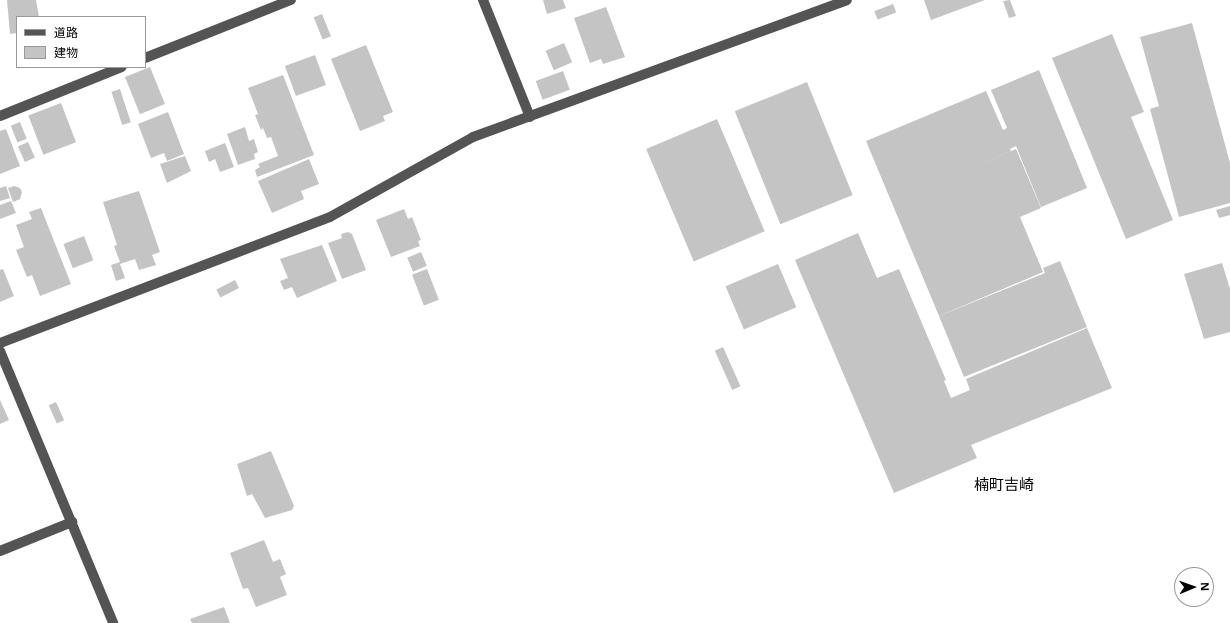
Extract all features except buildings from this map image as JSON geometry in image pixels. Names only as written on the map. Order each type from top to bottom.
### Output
[{"type":"street","points":[[146,58],[291,0]]},
{"type":"street","points":[[483,0],[530,117]]},
{"type":"street","points":[[0,343],[330,217],[473,137],[847,0]]},
{"type":"street","points":[[0,116],[120,68]]},
{"type":"street","points":[[0,352],[113,623]]},
{"type":"street","points":[[0,551],[72,522]]},
{"type":"district","name":"楠町吉崎","points":[[1004,485]]}]
